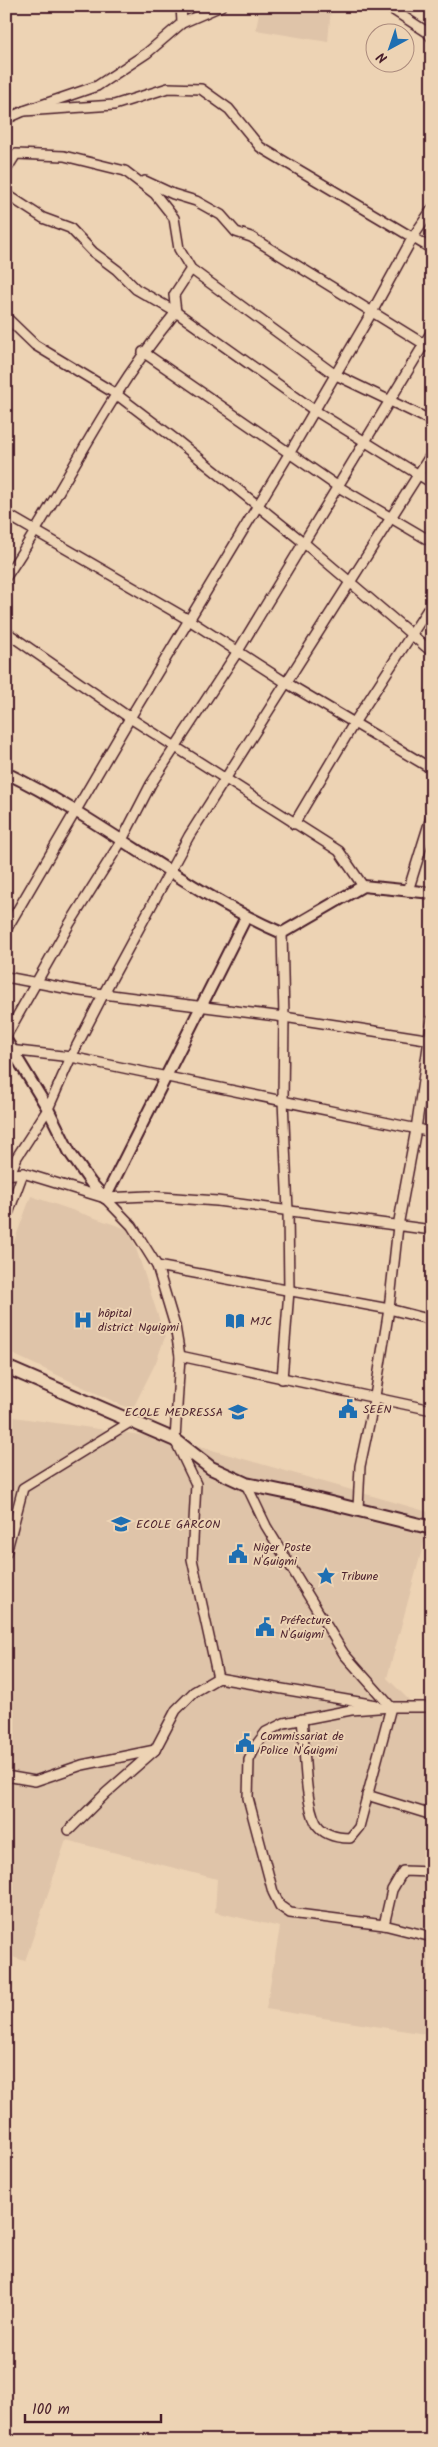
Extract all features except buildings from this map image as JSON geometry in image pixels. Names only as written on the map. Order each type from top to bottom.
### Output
[{"type":"main road","points":[[6,1367],[175,1440],[211,1468],[246,1484],[432,1528]]},
{"type":"street","points":[[181,6],[182,23]]},
{"type":"street","points":[[6,120],[24,111],[96,86],[147,53],[182,23],[221,6]]},
{"type":"street","points":[[387,6],[428,32],[432,38]]},
{"type":"street","points":[[24,111],[114,105],[168,88],[201,89],[229,109],[260,147],[432,249]]},
{"type":"street","points":[[6,170],[16,154],[64,156],[125,171],[173,194],[196,201],[221,215],[236,232],[251,237],[428,346]]},
{"type":"street","points":[[125,171],[155,194],[174,218],[179,249],[191,269],[334,374],[432,421]]},
{"type":"street","points":[[6,194],[43,218],[70,228],[93,252],[117,270],[136,289],[176,312],[314,410],[432,483]]},
{"type":"street","points":[[6,930],[130,718],[289,454],[334,374],[372,312],[413,237],[432,209]]},
{"type":"street","points":[[6,577],[38,531],[116,394],[143,352],[176,312],[174,295],[191,269]]},
{"type":"street","points":[[6,317],[35,345],[116,394],[258,505],[432,652]]},
{"type":"street","points":[[218,1678],[192,1559],[196,1484],[175,1440],[180,1356],[175,1326],[157,1266],[132,1226],[105,1198],[70,1153],[48,1108],[11,1050],[6,1038],[70,923],[122,840],[151,784],[238,651],[390,402],[428,346],[432,331]]},
{"type":"street","points":[[143,352],[289,454],[338,486],[432,542]]},
{"type":"street","points":[[8,1174],[17,1156],[48,1108],[71,1057],[104,993],[189,836],[432,452]]},
{"type":"street","points":[[6,514],[189,620],[285,682],[432,769]]},
{"type":"street","points":[[294,824],[354,723],[432,603]]},
{"type":"street","points":[[6,632],[130,718],[339,851],[363,886]]},
{"type":"street","points":[[6,773],[76,812],[246,917],[282,933]]},
{"type":"street","points":[[408,891],[432,814]]},
{"type":"street","points":[[282,933],[363,886],[432,893]]},
{"type":"street","points":[[105,1198],[246,917]]},
{"type":"street","points":[[282,933],[283,1100],[290,1291],[282,1379]]},
{"type":"street","points":[[6,977],[104,993],[430,1039]]},
{"type":"street","points":[[358,1509],[360,1466],[375,1396],[389,1309],[398,1226],[416,1129],[432,1019]]},
{"type":"street","points":[[11,1050],[71,1057],[432,1132]]},
{"type":"street","points":[[8,1174],[23,1173],[105,1198],[148,1196],[179,1198],[432,1230]]},
{"type":"street","points":[[6,1219],[23,1173]]},
{"type":"street","points":[[157,1266],[389,1309],[432,1320]]},
{"type":"street","points":[[180,1356],[282,1379],[375,1396],[432,1410]]},
{"type":"street","points":[[6,1553],[23,1488],[132,1421]]},
{"type":"street","points":[[246,1484],[266,1526],[344,1654],[391,1707]]},
{"type":"street","points":[[69,1830],[106,1793],[155,1750],[176,1710],[194,1692],[218,1678],[391,1707]]},
{"type":"street","points":[[302,1719],[309,1796],[317,1824],[328,1835],[350,1838],[359,1827],[391,1707]]},
{"type":"street","points":[[432,1707],[391,1707],[351,1710],[284,1723],[266,1732],[256,1744],[249,1760],[248,1798],[272,1892],[280,1906],[290,1913],[384,1926],[432,1937]]},
{"type":"street","points":[[6,1776],[35,1780],[82,1765],[155,1750]]},
{"type":"street","points":[[367,1795],[432,1815]]},
{"type":"street","points":[[384,1926],[392,1890],[403,1871],[432,1872]]},
{"type":"shaded area","points":[[260,6],[331,6],[328,42],[256,30]]},
{"type":"shaded area","name":"hôpital district Nguigmi","points":[[31,1196],[130,1230],[165,1337],[156,1362],[132,1410],[6,1351],[6,1263]]},
{"type":"shaded area","points":[[6,1416],[177,1440],[432,1513],[387,1678],[419,1710],[432,1711],[432,2035],[266,2009],[280,1927],[215,1912],[217,1879],[66,1840],[25,1961],[6,1955]]},
{"type":"place","name":"hôpital district Nguigmi","points":[[83,1320]]},
{"type":"place","name":"MJC","points":[[235,1321]]},
{"type":"place","name":"SEEN","points":[[348,1409]]},
{"type":"place","name":"ECOLE MEDRESSA","points":[[238,1412]]},
{"type":"place","name":"ECOLE GARCON","points":[[121,1524]]},
{"type":"place","name":"Niger Poste N'Guigmi","points":[[238,1554]]},
{"type":"place","name":"Tribune","points":[[326,1576]]},
{"type":"place","name":"Préfecture N'Guigmi","points":[[265,1627]]},
{"type":"place","name":"Commissariat de Police N'Guigmi","points":[[245,1743]]}]
